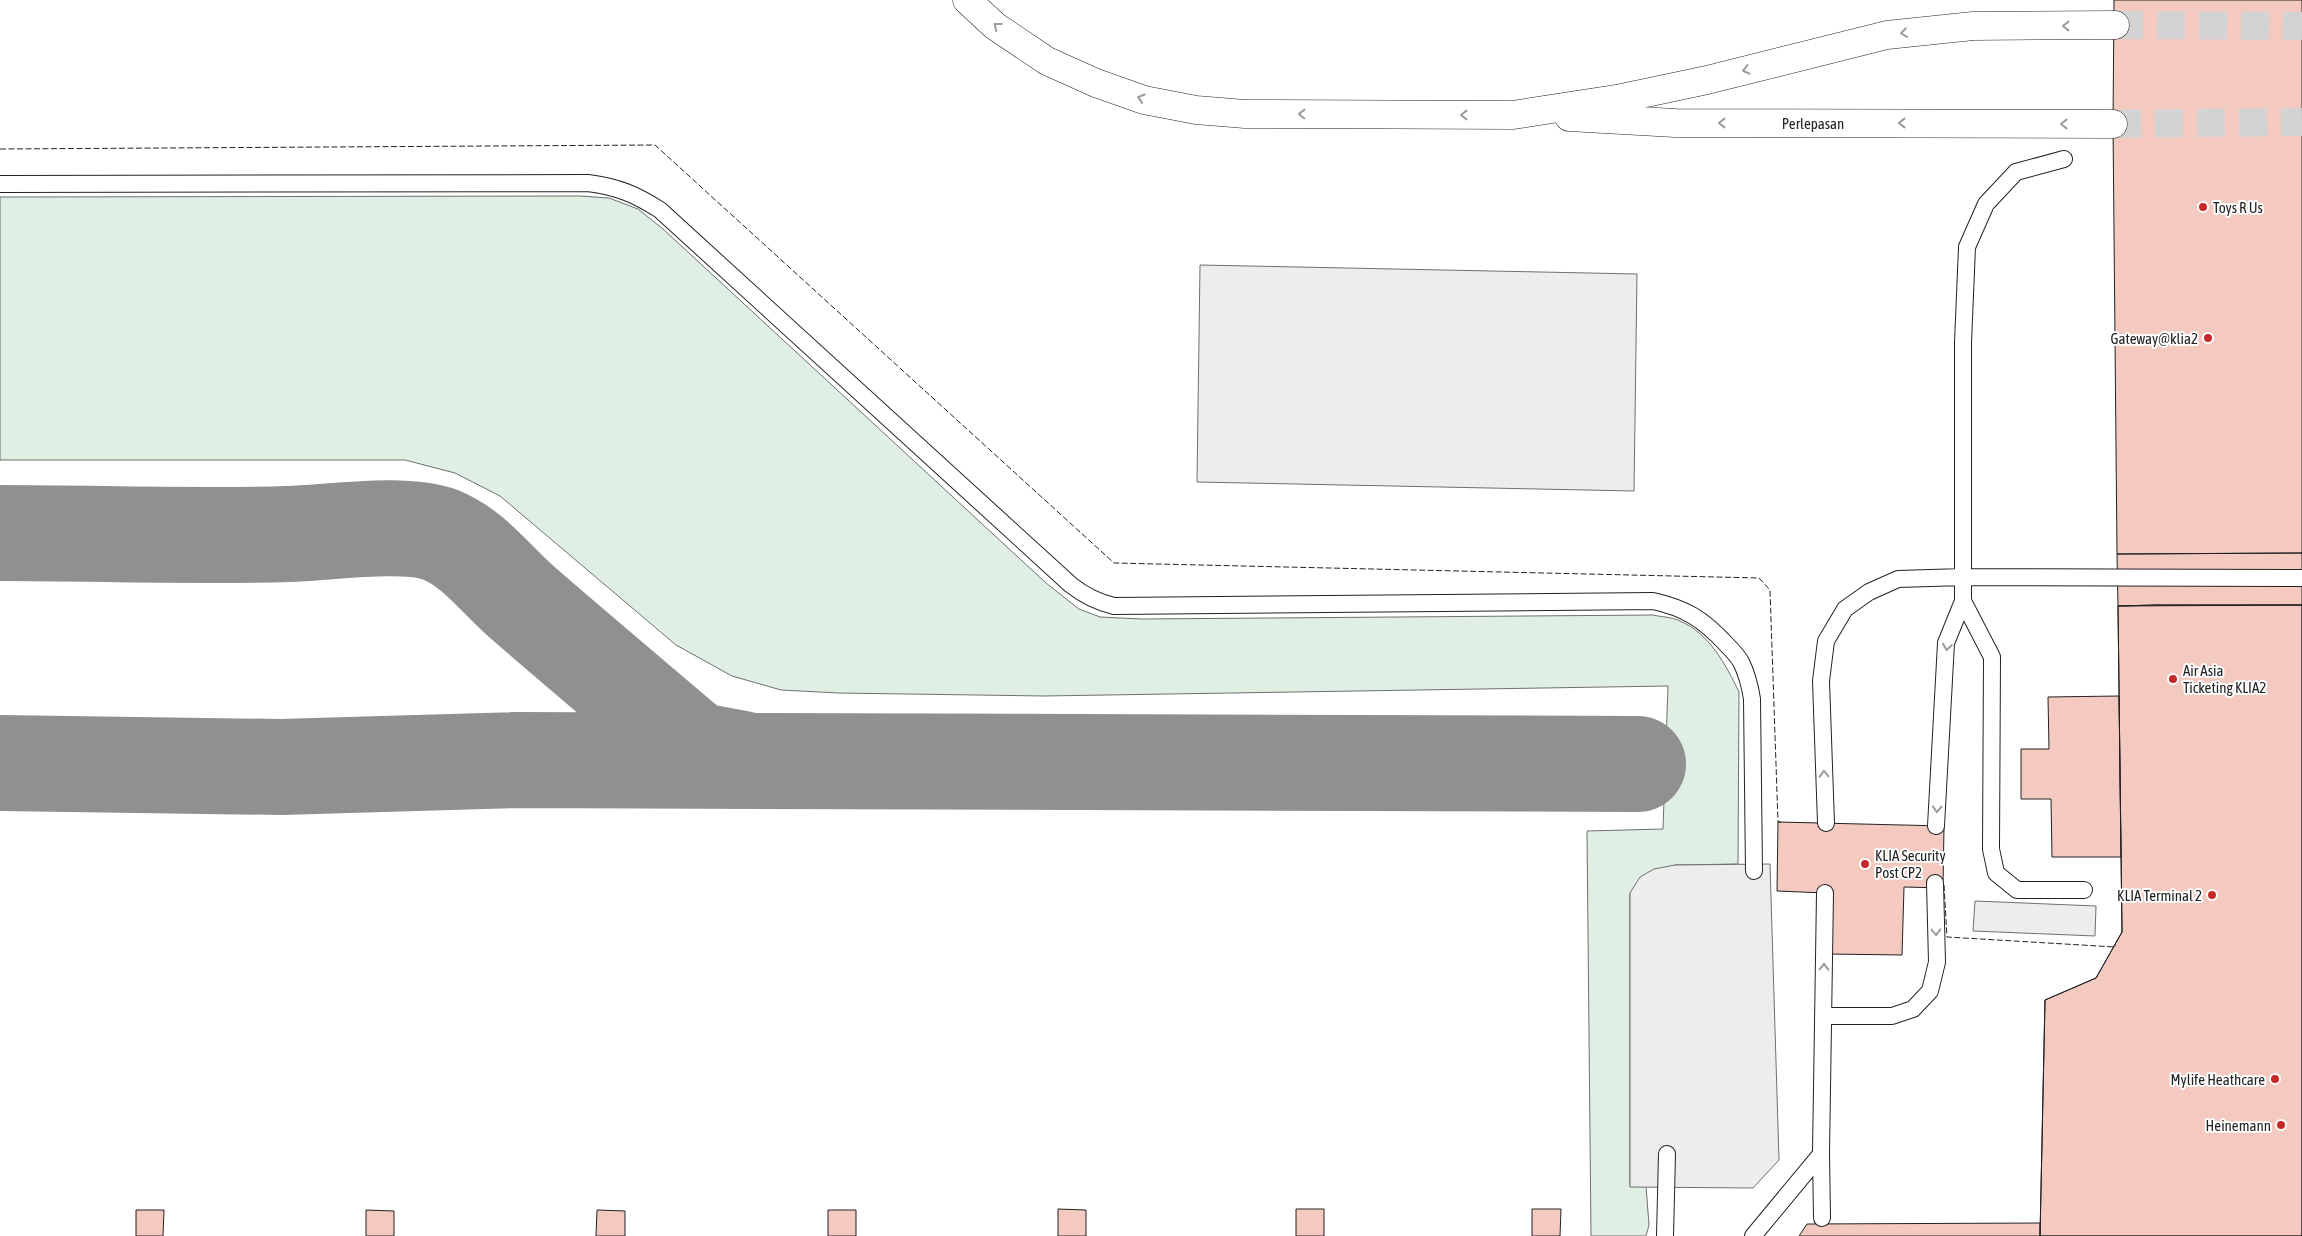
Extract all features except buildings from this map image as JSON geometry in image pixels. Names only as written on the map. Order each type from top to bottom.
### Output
[{"type":"main road","points":[[967,0],[995,26],[1047,61],[1096,83],[1144,100],[1196,110],[1245,114],[1513,115],[1622,98],[1707,80],[1887,35],[1973,26],[2115,25]]},
{"type":"main road","name":"Perlepasan","points":[[1513,115],[1675,123],[2113,124]]},
{"type":"lane","points":[[1936,826],[1946,643],[1963,602],[1963,343],[1967,247],[1986,204],[2016,172],[2064,159]]},
{"type":"lane","points":[[0,184],[588,183],[614,186],[638,196],[668,217],[1071,585],[1083,595],[1098,602],[1124,606],[1653,601],[1675,606],[1696,617],[1714,632],[1740,660],[1748,678],[1752,699],[1754,871]]},
{"type":"lane","points":[[1826,823],[1821,681],[1826,641],[1845,609],[1869,592],[1898,579],[1963,577],[2302,578]]},
{"type":"lane","points":[[1963,602],[1992,657],[1991,849],[1996,873],[2017,890],[2084,890]]},
{"type":"lane","points":[[1823,1016],[1892,1016],[1913,1009],[1930,991],[1937,962],[1935,883]]},
{"type":"lane","points":[[1822,1218],[1821,1154],[1825,893]]},
{"type":"lane","points":[[1664,1236],[1667,1154]]},
{"type":"lane","points":[[1753,1236],[1821,1154]]},
{"type":"green space","points":[[580,196],[609,198],[638,209],[663,229],[1046,583],[1079,609],[1100,617],[1142,619],[1653,615],[1677,620],[1700,633],[1716,651],[1739,692],[1738,864],[1675,865],[1630,893],[1630,1186],[1646,1186],[1649,1225],[1646,1236],[1591,1236],[1587,831],[1663,829],[1668,686],[1044,696],[838,693],[781,690],[732,676],[676,645],[500,496],[455,473],[405,460],[0,460],[0,197]]},
{"type":"shaded area","points":[[1200,265],[1637,274],[1634,491],[1197,482]]},
{"type":"shaded area","points":[[1770,864],[1779,1160],[1753,1188],[1630,1187],[1630,893],[1640,877],[1654,869],[1675,865]]},
{"type":"shaded area","points":[[1975,901],[2096,906],[2095,936],[1973,931]]},
{"type":"taxiway","points":[[0,533],[252,535],[387,528],[426,531],[441,535],[464,548],[475,557],[523,603],[687,743],[699,751],[742,759]]},
{"type":"taxiway","points":[[0,763],[281,767],[516,760],[1638,764]]},
{"type":"tunnel","points":[[2115,25],[2302,26]]},
{"type":"tunnel","points":[[2113,124],[2302,122]]},
{"type":"fence","points":[[0,149],[655,145],[1114,563],[1759,578],[1770,590],[1778,822],[1781,822]]},
{"type":"fence","points":[[1944,885],[1947,937],[2115,947],[2115,945]]},
{"type":"place","name":"Toys R Us","points":[[2203,207]]},
{"type":"place","name":"Gateway@klia2","points":[[2208,338]]},
{"type":"place","name":"Air Asia Ticketing KLIA2","points":[[2173,679]]},
{"type":"place","name":"KLIA Security Post CP2","points":[[1865,864]]},
{"type":"place","name":"KLIA Terminal 2","points":[[2212,895]]},
{"type":"place","name":"Mylife Heathcare","points":[[2275,1079]]},
{"type":"place","name":"Heinemann","points":[[2281,1125]]}]
